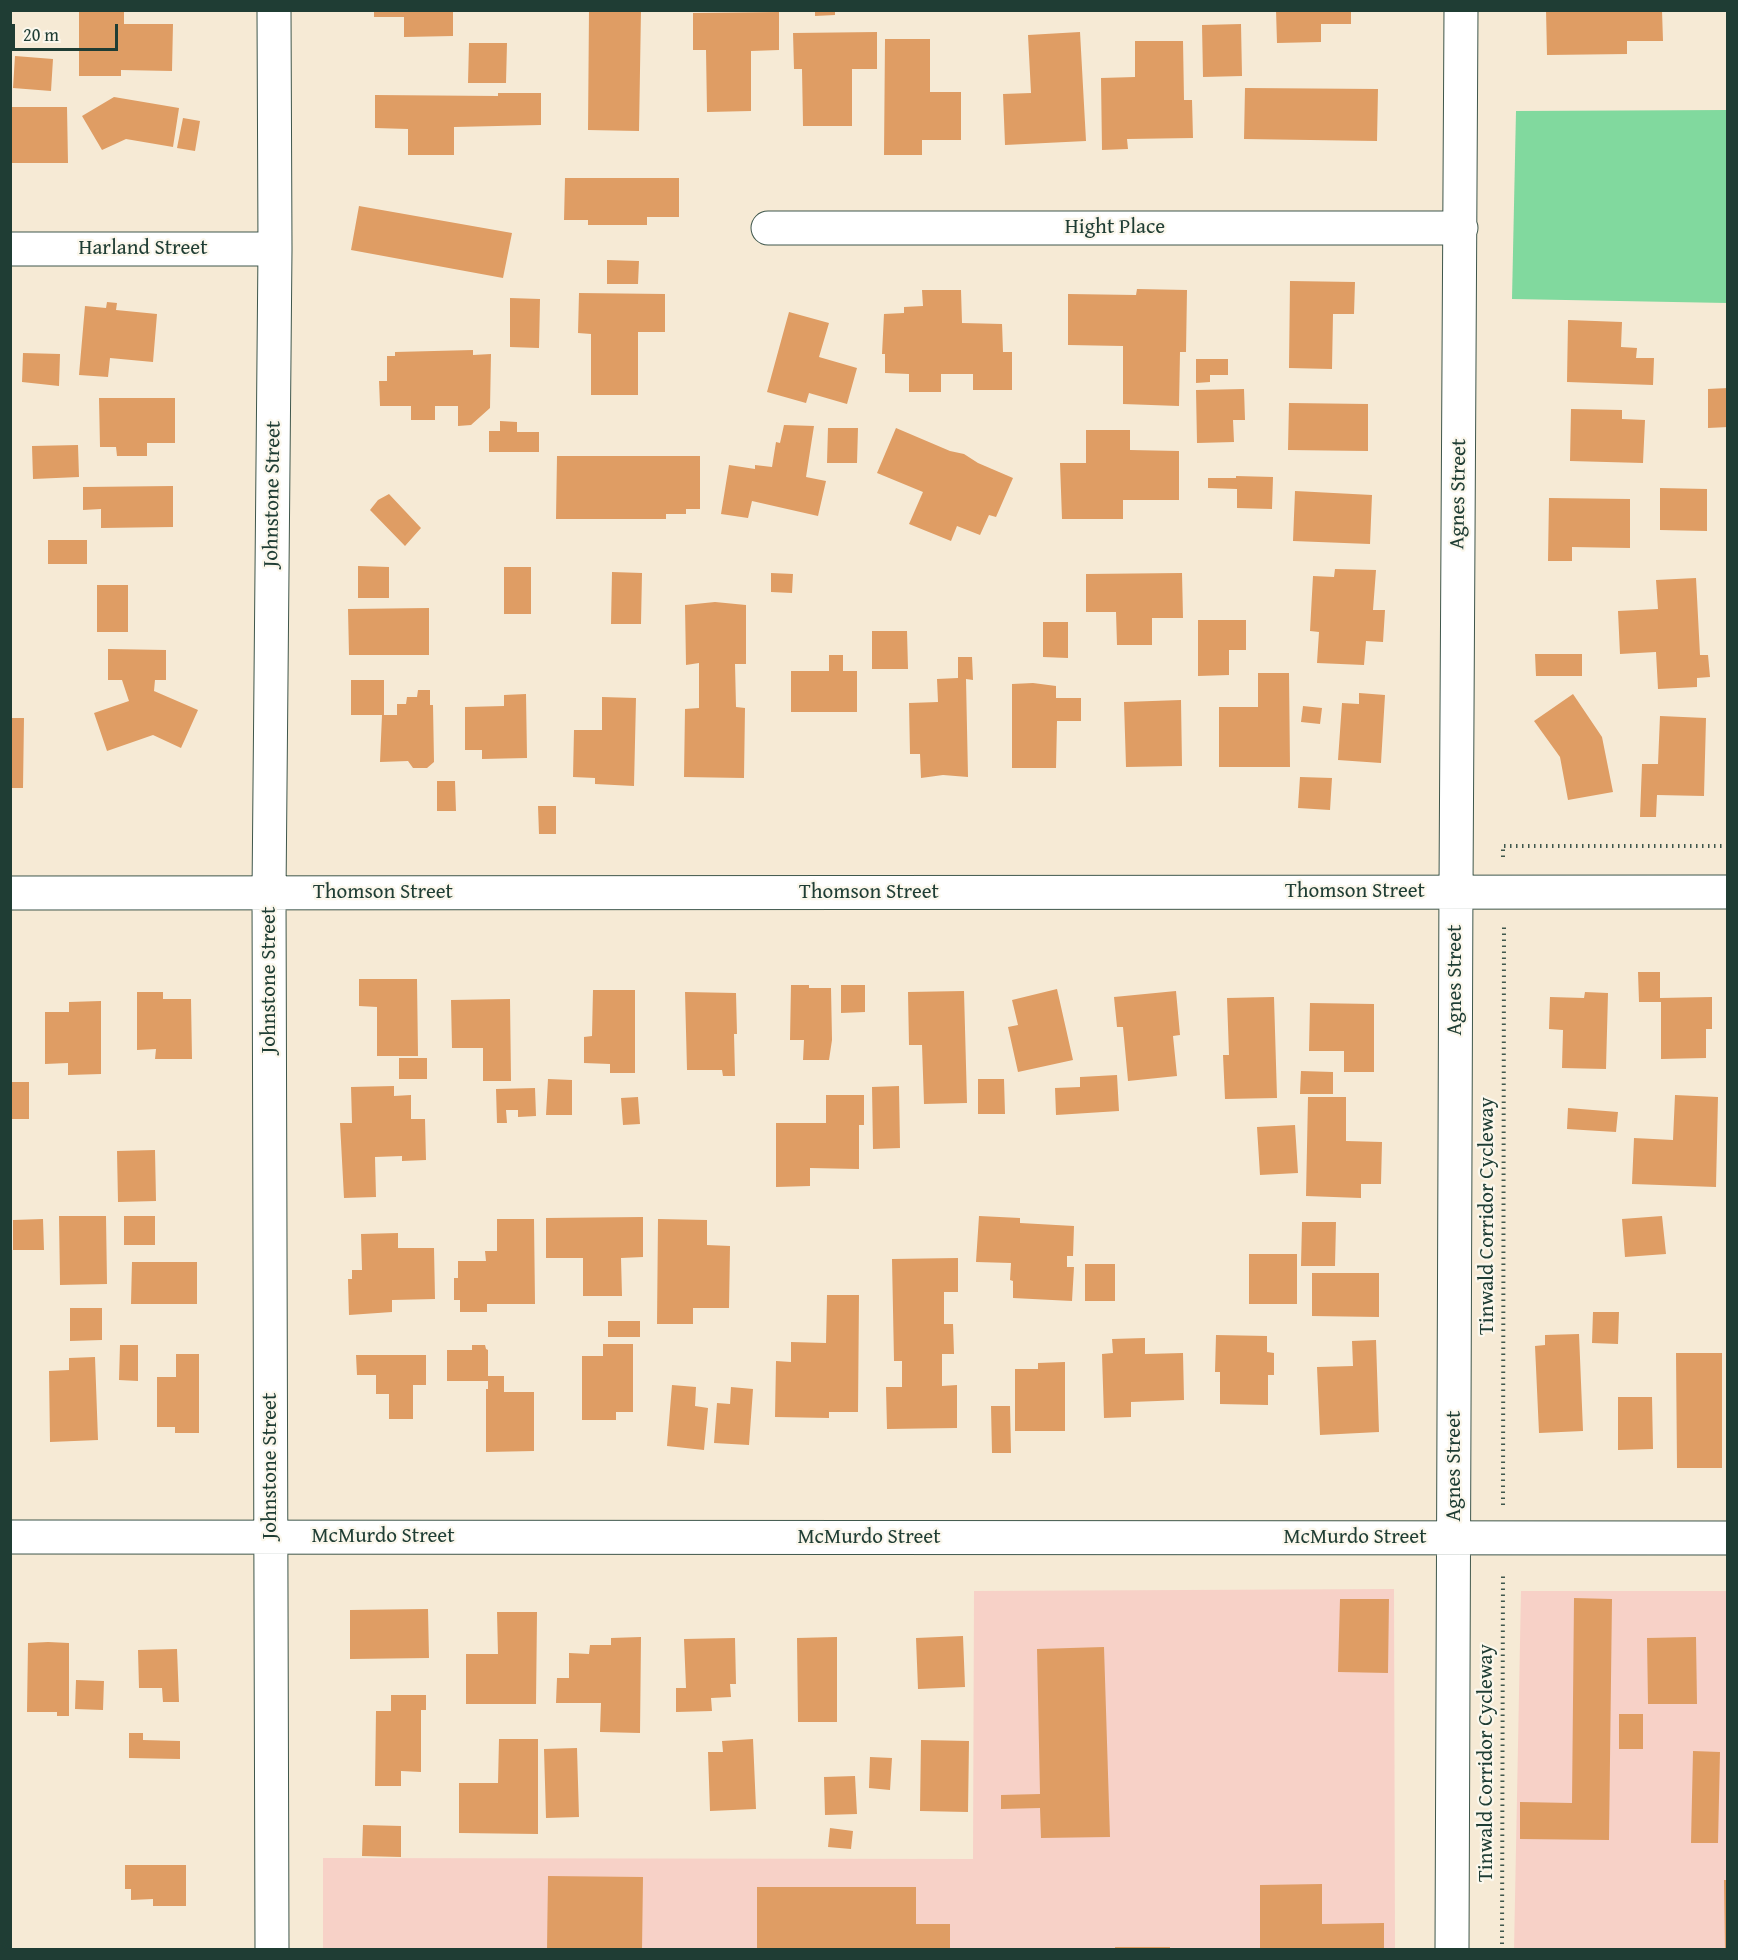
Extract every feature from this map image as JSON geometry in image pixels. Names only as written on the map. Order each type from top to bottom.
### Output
[{"type":"street","name":"Johnstone Street","points":[[272,1950],[269,893],[275,249],[274,10]]},
{"type":"street","name":"Agnes Street","points":[[1452,1950],[1461,10]]},
{"type":"street","name":"Hight Place","points":[[768,228],[1461,228]]},
{"type":"street","name":"Harland Street","points":[[10,249],[275,249]]},
{"type":"street","name":"Thomson Street","points":[[10,893],[1728,892]]},
{"type":"street","name":"McMurdo Street","points":[[10,1537],[1728,1538]]},
{"type":"path","points":[[1503,846],[1728,846]]},
{"type":"path","name":"Tinwald Corridor Cycleway","points":[[1503,1499],[1504,933]]},
{"type":"path","name":"Tinwald Corridor Cycleway","points":[[1502,1950],[1503,1576]]},
{"type":"shaded area","points":[[1394,1589],[1395,1949],[323,1949],[323,1858],[973,1859],[974,1591]]},
{"type":"shaded area","points":[[1521,1591],[1727,1591],[1727,1949],[1514,1950]]},
{"type":"green space","points":[[1727,110],[1727,303],[1512,299],[1516,111]]},
{"type":"building","points":[[124,10],[124,24],[173,24],[172,71],[121,70],[121,76],[79,76],[79,11]]},
{"type":"building","points":[[374,10],[453,10],[453,36],[404,37],[404,17],[374,17]]},
{"type":"building","points":[[589,10],[641,10],[639,131],[588,130]]},
{"type":"building","points":[[815,10],[835,10],[835,15],[815,16]]},
{"type":"building","points":[[1276,10],[1351,10],[1351,24],[1321,24],[1321,42],[1277,43]]},
{"type":"building","points":[[1546,10],[1662,10],[1663,41],[1627,41],[1627,54],[1547,55]]},
{"type":"building","points":[[779,12],[779,50],[751,51],[751,111],[707,112],[706,50],[693,50],[693,13]]},
{"type":"building","points":[[1241,24],[1242,76],[1203,77],[1202,25]]},
{"type":"building","points":[[877,32],[877,69],[852,69],[852,126],[803,126],[802,69],[794,69],[793,33]]},
{"type":"building","points":[[1080,32],[1086,141],[1005,145],[1003,94],[1031,93],[1028,35]]},
{"type":"building","points":[[885,39],[930,39],[930,92],[961,92],[961,140],[922,140],[922,155],[884,155]]},
{"type":"building","points":[[1135,41],[1183,41],[1184,100],[1192,100],[1193,138],[1127,139],[1128,149],[1102,150],[1101,78],[1135,77]]},
{"type":"building","points":[[469,43],[507,43],[506,83],[468,83]]},
{"type":"building","points":[[15,56],[53,59],[51,91],[13,88]]},
{"type":"building","points":[[1245,88],[1378,89],[1377,141],[1244,139]]},
{"type":"building","points":[[498,93],[541,93],[541,125],[454,127],[454,155],[408,155],[408,129],[375,128],[375,95],[498,96]]},
{"type":"building","points":[[114,97],[179,108],[173,147],[126,139],[102,150],[82,116]]},
{"type":"building","points":[[10,107],[67,107],[68,163],[10,163]]},
{"type":"building","points":[[183,118],[200,121],[195,151],[177,148]]},
{"type":"building","points":[[565,178],[679,178],[679,217],[647,217],[647,225],[588,225],[588,220],[564,220]]},
{"type":"building","points":[[359,206],[512,233],[503,278],[351,250]]},
{"type":"building","points":[[607,260],[639,261],[638,284],[607,284]]},
{"type":"building","points":[[1290,281],[1355,282],[1354,314],[1333,314],[1332,369],[1289,368]]},
{"type":"building","points":[[1137,289],[1187,290],[1186,352],[1180,352],[1179,406],[1123,404],[1123,346],[1068,345],[1068,294],[1136,295]]},
{"type":"building","points":[[922,290],[961,290],[962,323],[1002,324],[1003,352],[1012,352],[1012,390],[973,390],[973,374],[941,374],[941,392],[909,392],[909,374],[885,373],[885,354],[882,354],[884,314],[904,313],[904,307],[923,306]]},
{"type":"building","points":[[579,293],[665,294],[665,332],[638,332],[638,395],[591,395],[591,334],[578,333]]},
{"type":"building","points":[[510,298],[540,299],[539,348],[510,347]]},
{"type":"building","points":[[107,302],[117,303],[116,310],[157,314],[153,362],[110,358],[108,377],[79,375],[85,306],[106,308]]},
{"type":"building","points":[[789,312],[829,323],[819,357],[857,368],[847,404],[809,393],[806,403],[767,392]]},
{"type":"building","points":[[1568,320],[1622,322],[1621,347],[1637,348],[1636,358],[1654,358],[1653,385],[1567,382]]},
{"type":"building","points":[[473,350],[473,355],[491,354],[490,408],[471,425],[458,426],[458,406],[435,406],[435,420],[411,420],[411,406],[380,406],[379,381],[387,381],[387,356],[395,356],[395,352]]},
{"type":"building","points":[[23,353],[60,354],[59,386],[22,382]]},
{"type":"building","points":[[1196,359],[1228,359],[1228,375],[1210,375],[1210,382],[1196,383]]},
{"type":"building","points":[[1728,388],[1728,427],[1708,428],[1708,389]]},
{"type":"building","points":[[1244,389],[1245,420],[1233,420],[1234,442],[1197,443],[1196,390]]},
{"type":"building","points":[[99,398],[175,398],[175,443],[147,443],[147,456],[117,456],[116,447],[100,447]]},
{"type":"building","points":[[1289,403],[1368,404],[1368,451],[1288,450]]},
{"type":"building","points":[[1571,409],[1622,410],[1622,419],[1645,420],[1643,463],[1570,461]]},
{"type":"building","points":[[500,421],[517,422],[517,432],[539,432],[539,452],[489,452],[489,431],[500,431]]},
{"type":"building","points":[[784,425],[814,426],[806,477],[826,481],[818,516],[752,501],[748,518],[721,514],[729,465],[755,469],[755,465],[772,467],[776,442],[780,443]]},
{"type":"building","points":[[828,428],[858,428],[857,463],[827,463]]},
{"type":"building","points":[[896,428],[950,451],[964,454],[978,463],[1013,478],[996,517],[989,515],[980,535],[957,526],[951,541],[909,524],[923,492],[877,473]]},
{"type":"building","points":[[1086,430],[1130,430],[1130,450],[1179,451],[1179,500],[1123,500],[1123,519],[1062,519],[1060,463],[1086,463]]},
{"type":"building","points":[[78,445],[79,477],[33,479],[32,446]]},
{"type":"building","points":[[557,456],[700,456],[700,509],[686,509],[686,514],[666,514],[666,519],[556,519]]},
{"type":"building","points":[[1236,476],[1273,477],[1272,509],[1237,508],[1237,489],[1208,488],[1208,478],[1236,478]]},
{"type":"building","points":[[173,486],[173,527],[101,528],[101,509],[83,510],[83,487]]},
{"type":"building","points":[[1660,488],[1707,489],[1707,531],[1660,530]]},
{"type":"building","points":[[1295,491],[1372,495],[1370,544],[1293,541]]},
{"type":"building","points":[[389,494],[421,528],[405,546],[370,510],[378,500]]},
{"type":"building","points":[[1549,498],[1630,499],[1630,548],[1572,547],[1572,561],[1548,561]]},
{"type":"building","points":[[48,540],[87,540],[87,564],[48,564]]},
{"type":"building","points":[[358,566],[389,567],[389,598],[358,598]]},
{"type":"building","points":[[504,567],[531,567],[531,614],[504,614]]},
{"type":"building","points":[[1335,569],[1376,570],[1373,610],[1385,610],[1383,642],[1366,641],[1364,665],[1317,663],[1319,632],[1310,631],[1313,576],[1334,577]]},
{"type":"building","points":[[612,572],[642,573],[641,624],[611,624]]},
{"type":"building","points":[[771,573],[793,574],[792,593],[771,592]]},
{"type":"building","points":[[1182,573],[1183,618],[1152,618],[1152,645],[1117,645],[1116,612],[1086,612],[1086,574]]},
{"type":"building","points":[[1696,578],[1700,655],[1708,655],[1710,677],[1697,678],[1697,687],[1658,689],[1656,652],[1620,654],[1618,611],[1658,609],[1656,580]]},
{"type":"building","points":[[97,585],[128,585],[128,632],[97,632]]},
{"type":"building","points":[[715,602],[746,605],[746,664],[735,664],[736,707],[745,708],[744,778],[684,777],[685,709],[699,708],[699,663],[686,665],[685,605]]},
{"type":"building","points":[[429,608],[429,655],[349,655],[348,609]]},
{"type":"building","points":[[1198,620],[1246,620],[1246,650],[1229,650],[1229,675],[1198,676]]},
{"type":"building","points":[[1043,622],[1068,622],[1068,658],[1043,657]]},
{"type":"building","points":[[872,631],[907,631],[908,669],[872,669]]},
{"type":"building","points":[[108,649],[166,650],[166,680],[155,680],[154,691],[198,710],[181,748],[153,735],[107,751],[94,713],[129,701],[122,680],[108,680]]},
{"type":"building","points":[[1535,654],[1582,654],[1582,676],[1536,676]]},
{"type":"building","points":[[829,655],[843,655],[843,671],[857,671],[857,712],[791,712],[791,671],[829,671]]},
{"type":"building","points":[[958,657],[972,657],[973,680],[966,679],[968,777],[943,775],[921,778],[920,754],[910,754],[909,703],[938,702],[937,679],[958,678]]},
{"type":"building","points":[[1258,673],[1289,673],[1290,767],[1219,767],[1219,707],[1258,707]]},
{"type":"building","points":[[351,680],[384,680],[384,715],[397,715],[397,704],[406,704],[407,697],[417,697],[418,690],[430,690],[430,705],[433,705],[434,762],[427,768],[413,768],[408,761],[380,762],[382,715],[351,715]]},
{"type":"building","points":[[1033,683],[1056,686],[1056,698],[1081,698],[1081,721],[1057,721],[1056,768],[1012,768],[1012,684]]},
{"type":"building","points":[[1359,693],[1385,695],[1381,763],[1338,760],[1342,703],[1359,704]]},
{"type":"building","points":[[526,694],[527,758],[482,759],[482,750],[465,750],[465,707],[504,706],[504,695]]},
{"type":"building","points":[[1573,694],[1602,737],[1613,792],[1568,800],[1560,757],[1534,721]]},
{"type":"building","points":[[602,697],[636,698],[634,786],[595,784],[595,778],[573,777],[574,730],[602,730]]},
{"type":"building","points":[[1181,700],[1182,766],[1126,767],[1124,702]]},
{"type":"building","points":[[1303,706],[1322,708],[1320,724],[1301,722]]},
{"type":"building","points":[[1660,716],[1706,718],[1704,796],[1657,795],[1656,817],[1640,817],[1642,764],[1658,764]]},
{"type":"building","points":[[10,718],[24,718],[23,788],[10,788]]},
{"type":"building","points":[[1300,777],[1332,778],[1330,810],[1298,808]]},
{"type":"building","points":[[437,781],[455,781],[456,811],[437,811]]},
{"type":"building","points":[[538,806],[556,806],[556,834],[539,834]]},
{"type":"building","points":[[1638,972],[1660,972],[1660,998],[1712,997],[1712,1029],[1706,1029],[1706,1058],[1661,1059],[1661,1002],[1639,1002]]},
{"type":"building","points":[[359,979],[417,979],[418,1056],[377,1056],[377,1007],[359,1006]]},
{"type":"building","points":[[791,985],[831,988],[832,1040],[829,1060],[803,1060],[804,1040],[790,1040]]},
{"type":"building","points":[[841,985],[865,985],[865,1012],[841,1013]]},
{"type":"building","points":[[1057,989],[1073,1060],[1018,1072],[1008,1027],[1018,1025],[1012,1000]]},
{"type":"building","points":[[593,990],[635,990],[635,1073],[610,1073],[610,1064],[584,1063],[584,1037],[592,1036]]},
{"type":"building","points":[[964,991],[967,1103],[924,1104],[922,1045],[909,1045],[908,992]]},
{"type":"building","points":[[1176,991],[1180,1035],[1173,1036],[1177,1076],[1128,1081],[1123,1027],[1117,1027],[1114,997]]},
{"type":"building","points":[[137,992],[163,992],[163,999],[191,999],[192,1059],[155,1059],[156,1049],[137,1050]]},
{"type":"building","points":[[685,992],[736,993],[735,1076],[723,1076],[722,1070],[687,1070]]},
{"type":"building","points":[[1585,992],[1608,993],[1606,1069],[1562,1068],[1563,1030],[1549,1029],[1550,997],[1584,998]]},
{"type":"building","points":[[1274,997],[1277,1098],[1225,1099],[1223,1055],[1229,1055],[1227,998]]},
{"type":"building","points":[[510,999],[511,1081],[483,1081],[483,1048],[452,1048],[451,1000]]},
{"type":"building","points":[[101,1001],[101,1074],[68,1075],[68,1063],[45,1064],[45,1012],[69,1012],[69,1002]]},
{"type":"building","points":[[1310,1003],[1374,1004],[1374,1072],[1344,1072],[1344,1051],[1309,1051]]},
{"type":"building","points":[[399,1058],[427,1058],[427,1079],[399,1079]]},
{"type":"building","points":[[1301,1071],[1333,1072],[1333,1094],[1300,1094]]},
{"type":"building","points":[[1117,1075],[1119,1111],[1056,1115],[1055,1088],[1080,1087],[1080,1077]]},
{"type":"building","points":[[548,1079],[572,1080],[572,1115],[546,1115]]},
{"type":"building","points":[[978,1079],[1004,1079],[1005,1114],[978,1114]]},
{"type":"building","points":[[11,1082],[29,1082],[29,1119],[12,1119]]},
{"type":"building","points":[[394,1086],[394,1096],[411,1095],[411,1119],[425,1119],[426,1160],[402,1161],[402,1156],[375,1157],[376,1197],[344,1198],[340,1123],[352,1123],[351,1087]]},
{"type":"building","points":[[899,1086],[900,1148],[873,1149],[872,1087]]},
{"type":"building","points":[[535,1088],[536,1116],[518,1117],[518,1110],[506,1110],[507,1123],[497,1123],[496,1089]]},
{"type":"building","points":[[826,1095],[864,1095],[864,1125],[859,1125],[859,1169],[810,1168],[810,1186],[776,1187],[776,1123],[826,1123]]},
{"type":"building","points":[[1675,1095],[1718,1097],[1716,1187],[1632,1184],[1634,1138],[1673,1140]]},
{"type":"building","points":[[638,1097],[640,1124],[623,1125],[621,1098]]},
{"type":"building","points":[[1308,1097],[1346,1097],[1346,1141],[1382,1142],[1381,1184],[1361,1184],[1361,1198],[1306,1196]]},
{"type":"building","points":[[1568,1108],[1618,1112],[1616,1132],[1567,1129]]},
{"type":"building","points":[[1295,1125],[1298,1173],[1260,1175],[1257,1127]]},
{"type":"building","points":[[155,1150],[156,1201],[118,1202],[117,1151]]},
{"type":"building","points":[[59,1216],[106,1216],[107,1284],[60,1285]]},
{"type":"building","points":[[124,1216],[155,1216],[155,1245],[124,1245]]},
{"type":"building","points":[[979,1216],[1020,1218],[1020,1223],[1074,1226],[1073,1256],[1067,1256],[1067,1267],[1074,1267],[1072,1301],[1013,1298],[1013,1281],[1010,1280],[1011,1263],[976,1262]]},
{"type":"building","points":[[1662,1216],[1666,1254],[1625,1257],[1622,1219]]},
{"type":"building","points":[[643,1217],[643,1257],[621,1258],[622,1296],[583,1296],[583,1258],[546,1258],[546,1218]]},
{"type":"building","points":[[43,1219],[44,1250],[13,1250],[13,1220]]},
{"type":"building","points":[[497,1219],[534,1219],[535,1304],[487,1304],[487,1312],[460,1312],[460,1300],[454,1300],[454,1278],[458,1278],[458,1261],[486,1261],[485,1251],[497,1251]]},
{"type":"building","points":[[658,1219],[707,1220],[707,1245],[730,1246],[729,1308],[693,1308],[693,1324],[657,1324]]},
{"type":"building","points":[[1302,1222],[1336,1222],[1335,1266],[1301,1266]]},
{"type":"building","points":[[398,1233],[398,1248],[434,1248],[435,1299],[392,1300],[392,1312],[349,1315],[348,1279],[352,1279],[352,1270],[362,1270],[361,1234]]},
{"type":"building","points":[[1249,1254],[1297,1254],[1297,1304],[1249,1304]]},
{"type":"building","points":[[958,1258],[958,1292],[944,1292],[944,1324],[953,1324],[954,1354],[942,1354],[942,1386],[957,1385],[957,1428],[887,1429],[886,1387],[902,1387],[902,1361],[894,1361],[892,1259]]},
{"type":"building","points":[[132,1262],[197,1262],[197,1304],[131,1304]]},
{"type":"building","points":[[1085,1264],[1115,1264],[1115,1301],[1085,1301]]},
{"type":"building","points":[[1312,1273],[1379,1273],[1379,1317],[1312,1316]]},
{"type":"building","points":[[827,1295],[859,1295],[858,1412],[829,1412],[829,1418],[775,1417],[776,1361],[791,1362],[791,1342],[826,1343]]},
{"type":"building","points":[[70,1308],[102,1308],[102,1340],[70,1341]]},
{"type":"building","points":[[1593,1312],[1619,1312],[1618,1344],[1592,1343]]},
{"type":"building","points":[[608,1321],[640,1321],[640,1337],[608,1337]]},
{"type":"building","points":[[1579,1334],[1583,1431],[1539,1433],[1535,1346],[1545,1345],[1545,1335]]},
{"type":"building","points":[[1216,1335],[1267,1336],[1267,1352],[1274,1353],[1274,1375],[1268,1375],[1268,1405],[1220,1404],[1220,1372],[1215,1372]]},
{"type":"building","points":[[1145,1338],[1145,1354],[1183,1353],[1184,1400],[1131,1402],[1131,1417],[1104,1418],[1102,1354],[1113,1353],[1112,1339]]},
{"type":"building","points":[[1376,1340],[1379,1432],[1320,1435],[1317,1367],[1353,1366],[1352,1341]]},
{"type":"building","points":[[603,1344],[633,1344],[633,1412],[616,1412],[616,1420],[582,1420],[582,1356],[603,1356]]},
{"type":"building","points":[[120,1345],[138,1345],[138,1381],[119,1380]]},
{"type":"building","points":[[472,1345],[485,1345],[488,1350],[488,1376],[504,1376],[504,1392],[534,1392],[534,1451],[486,1452],[488,1381],[447,1381],[447,1350],[472,1350]]},
{"type":"building","points":[[1676,1353],[1722,1353],[1722,1468],[1677,1468]]},
{"type":"building","points":[[176,1354],[199,1354],[199,1433],[175,1433],[175,1427],[157,1427],[157,1377],[176,1377]]},
{"type":"building","points":[[356,1355],[426,1355],[426,1385],[413,1385],[413,1419],[389,1419],[389,1394],[376,1394],[376,1375],[357,1375]]},
{"type":"building","points":[[95,1357],[98,1440],[50,1442],[49,1371],[69,1370],[69,1358]]},
{"type":"building","points":[[1065,1362],[1065,1431],[1015,1431],[1015,1369],[1038,1369],[1038,1363]]},
{"type":"building","points":[[672,1385],[696,1387],[695,1406],[708,1408],[704,1450],[667,1446]]},
{"type":"building","points":[[731,1387],[753,1389],[749,1445],[714,1443],[717,1403],[730,1404]]},
{"type":"building","points":[[1618,1397],[1652,1397],[1653,1449],[1618,1450]]},
{"type":"building","points":[[991,1406],[1010,1406],[1011,1453],[992,1453]]},
{"type":"building","points":[[1574,1598],[1612,1599],[1609,1840],[1520,1839],[1520,1802],[1572,1803]]},
{"type":"building","points":[[1340,1599],[1389,1599],[1388,1673],[1338,1672]]},
{"type":"building","points":[[428,1609],[429,1658],[350,1659],[350,1610]]},
{"type":"building","points":[[497,1612],[537,1612],[536,1704],[466,1704],[466,1654],[498,1654]]},
{"type":"building","points":[[963,1636],[965,1687],[918,1689],[916,1638]]},
{"type":"building","points":[[641,1637],[640,1733],[600,1732],[601,1703],[556,1703],[557,1678],[569,1678],[569,1653],[589,1654],[590,1645],[611,1645],[611,1638]]},
{"type":"building","points":[[837,1637],[837,1722],[798,1722],[797,1638]]},
{"type":"building","points":[[1696,1637],[1697,1704],[1648,1704],[1647,1638]]},
{"type":"building","points":[[735,1638],[736,1684],[730,1684],[731,1697],[711,1698],[712,1711],[676,1712],[676,1688],[686,1688],[684,1639]]},
{"type":"building","points":[[28,1643],[69,1643],[69,1716],[57,1716],[57,1712],[27,1712]]},
{"type":"building","points":[[1104,1647],[1110,1837],[1041,1838],[1040,1808],[1001,1809],[1001,1795],[1040,1794],[1037,1649]]},
{"type":"building","points":[[177,1649],[179,1702],[163,1702],[162,1688],[139,1688],[138,1650]]},
{"type":"building","points":[[76,1680],[104,1681],[103,1710],[75,1709]]},
{"type":"building","points":[[391,1695],[426,1695],[426,1710],[421,1710],[421,1772],[401,1771],[401,1786],[375,1786],[376,1711],[391,1711]]},
{"type":"building","points":[[1619,1714],[1643,1714],[1643,1749],[1619,1749]]},
{"type":"building","points":[[129,1733],[143,1733],[143,1740],[180,1741],[180,1759],[129,1758]]},
{"type":"building","points":[[499,1739],[538,1739],[538,1834],[459,1833],[459,1783],[498,1783]]},
{"type":"building","points":[[753,1739],[756,1809],[710,1811],[708,1752],[723,1752],[722,1741]]},
{"type":"building","points":[[921,1740],[969,1741],[968,1812],[920,1811]]},
{"type":"building","points":[[577,1748],[579,1817],[546,1818],[544,1749]]},
{"type":"building","points":[[1693,1751],[1720,1752],[1718,1843],[1691,1843]]},
{"type":"building","points":[[870,1757],[892,1758],[890,1790],[869,1788]]},
{"type":"building","points":[[855,1776],[857,1814],[825,1815],[824,1777]]},
{"type":"building","points":[[363,1825],[401,1826],[401,1857],[362,1856]]},
{"type":"building","points":[[830,1828],[853,1831],[851,1849],[828,1847]]},
{"type":"building","points":[[125,1865],[186,1865],[186,1906],[153,1906],[153,1899],[131,1900],[131,1889],[125,1889]]},
{"type":"building","points":[[548,1876],[643,1877],[642,1950],[547,1950]]},
{"type":"building","points":[[1724,1880],[1728,1880],[1728,1950],[1725,1950]]},
{"type":"building","points":[[1322,1884],[1322,1924],[1384,1923],[1384,1950],[1260,1950],[1260,1885]]},
{"type":"building","points":[[757,1887],[916,1887],[916,1924],[950,1924],[950,1950],[757,1950]]},
{"type":"building","points":[[1115,1947],[1170,1947],[1170,1950],[1115,1950]]}]
